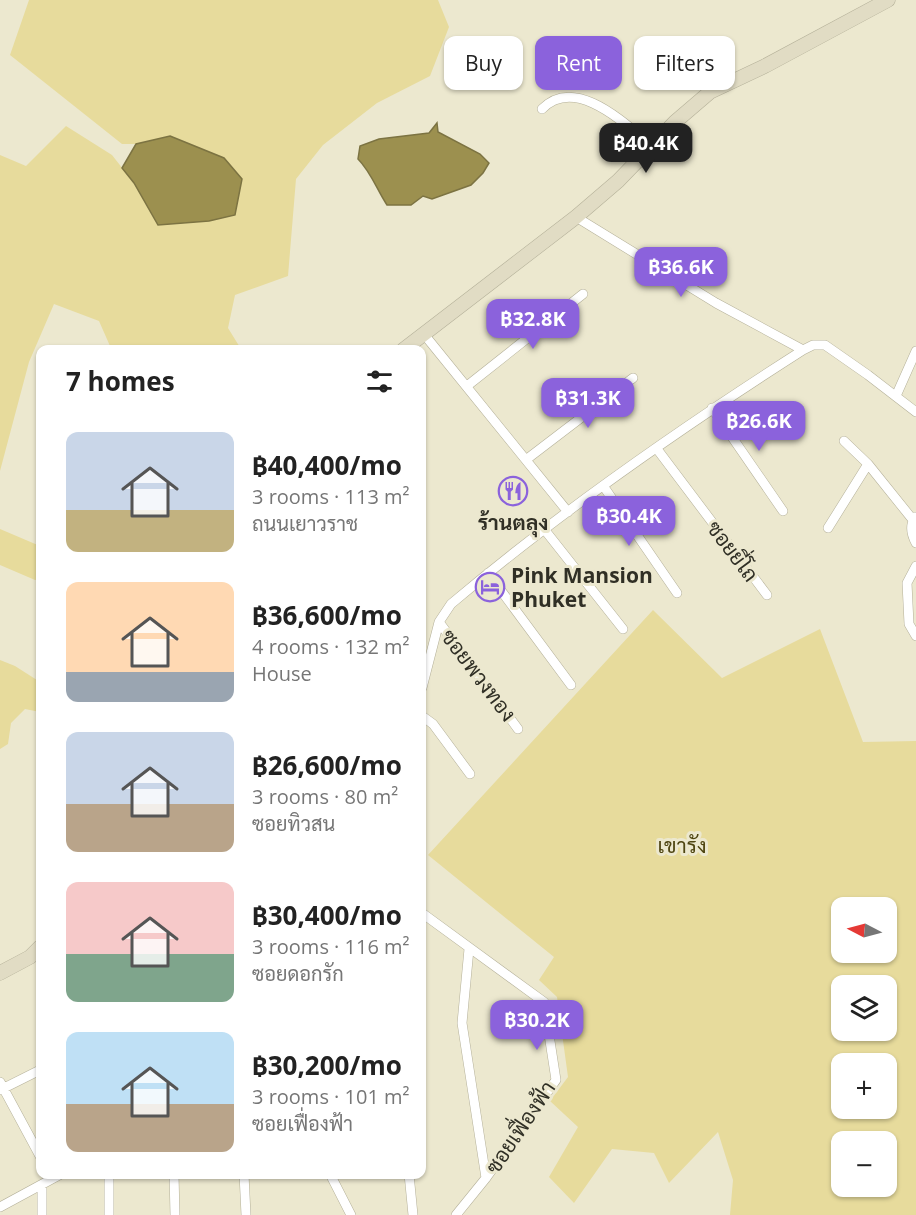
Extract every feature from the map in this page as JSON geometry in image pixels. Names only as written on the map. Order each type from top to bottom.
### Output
[{"type":"main road","points":[[409,345],[576,217],[618,181],[651,145],[710,92],[765,66],[888,0]]},
{"type":"main road","points":[[0,973],[17,965],[36,951]]},
{"type":"street","points":[[542,109],[557,98],[578,97],[617,117],[651,145]]},
{"type":"street","points":[[576,217],[716,303],[803,350]]},
{"type":"street","points":[[467,386],[583,294]]},
{"type":"street","points":[[423,333],[568,512]]},
{"type":"street","points":[[426,672],[439,622],[451,604],[544,529],[712,408],[803,350],[813,345],[825,345],[916,412]]},
{"type":"street","points":[[896,396],[916,351]]},
{"type":"street","points":[[527,459],[633,378]]},
{"type":"street","points":[[712,408],[783,511]]},
{"type":"street","points":[[844,441],[868,464],[915,518],[912,533],[916,543]]},
{"type":"street","name":"ซอยยี่โถ","points":[[657,449],[767,595]]},
{"type":"street","points":[[828,528],[868,464]]},
{"type":"street","points":[[604,486],[677,593]]},
{"type":"street","points":[[544,529],[623,629]]},
{"type":"street","points":[[916,566],[907,583],[909,624],[916,636]]},
{"type":"street","points":[[488,573],[571,686]]},
{"type":"street","name":"ซอยพวงทอง","points":[[439,622],[518,729]]},
{"type":"street","points":[[426,719],[433,724],[470,774]]},
{"type":"street","name":"ซอยเฟื่องฟ้า","points":[[426,916],[543,1002],[556,1080],[486,1178],[456,1215]]},
{"type":"street","points":[[469,949],[462,1023],[486,1178]]},
{"type":"street","points":[[36,1072],[1,1087],[36,1149]]},
{"type":"street","points":[[0,1207],[51,1179]]},
{"type":"street","points":[[109,1179],[110,1215]]},
{"type":"street","points":[[174,1179],[175,1215]]},
{"type":"street","points":[[244,1179],[246,1215]]},
{"type":"street","points":[[333,1179],[351,1215]]},
{"type":"street","points":[[409,1179],[413,1215]]},
{"type":"street","points":[[42,1185],[42,1215]]},
{"type":"green space","points":[[29,0],[438,0],[449,27],[430,76],[377,103],[323,145],[296,179],[288,276],[235,295],[228,328],[239,345],[110,345],[99,321],[54,304],[29,362],[0,471],[0,155],[26,166],[66,126],[112,155],[134,183],[158,225],[209,221],[235,215],[170,136],[136,144],[122,144],[10,55]]},
{"type":"green space","points":[[0,529],[36,544],[36,580],[0,565]]},
{"type":"green space","name":"เขารัง","points":[[653,610],[722,678],[820,629],[863,742],[916,741],[916,1215],[730,1215],[733,1180],[718,1132],[669,1183],[654,1153],[612,1149],[574,1203],[549,1177],[578,1127],[550,1101],[568,1077],[557,997],[539,980],[554,957],[428,855]]},
{"type":"green space","points":[[0,660],[15,666],[36,679],[36,711],[25,709],[11,723],[8,744],[0,749]]},
{"type":"shaded area","points":[[437,123],[438,132],[480,154],[489,163],[483,173],[471,185],[432,199],[423,196],[411,205],[387,205],[358,159],[360,146],[379,139],[429,133]]},
{"type":"shaded area","points":[[170,136],[224,158],[242,179],[235,215],[209,221],[158,225],[134,183],[122,168],[136,144]]},
{"type":"place","name":"ร้านตลุง","points":[[513,491]]},
{"type":"place","name":"Pink Mansion Phuket","points":[[490,587]]}]
